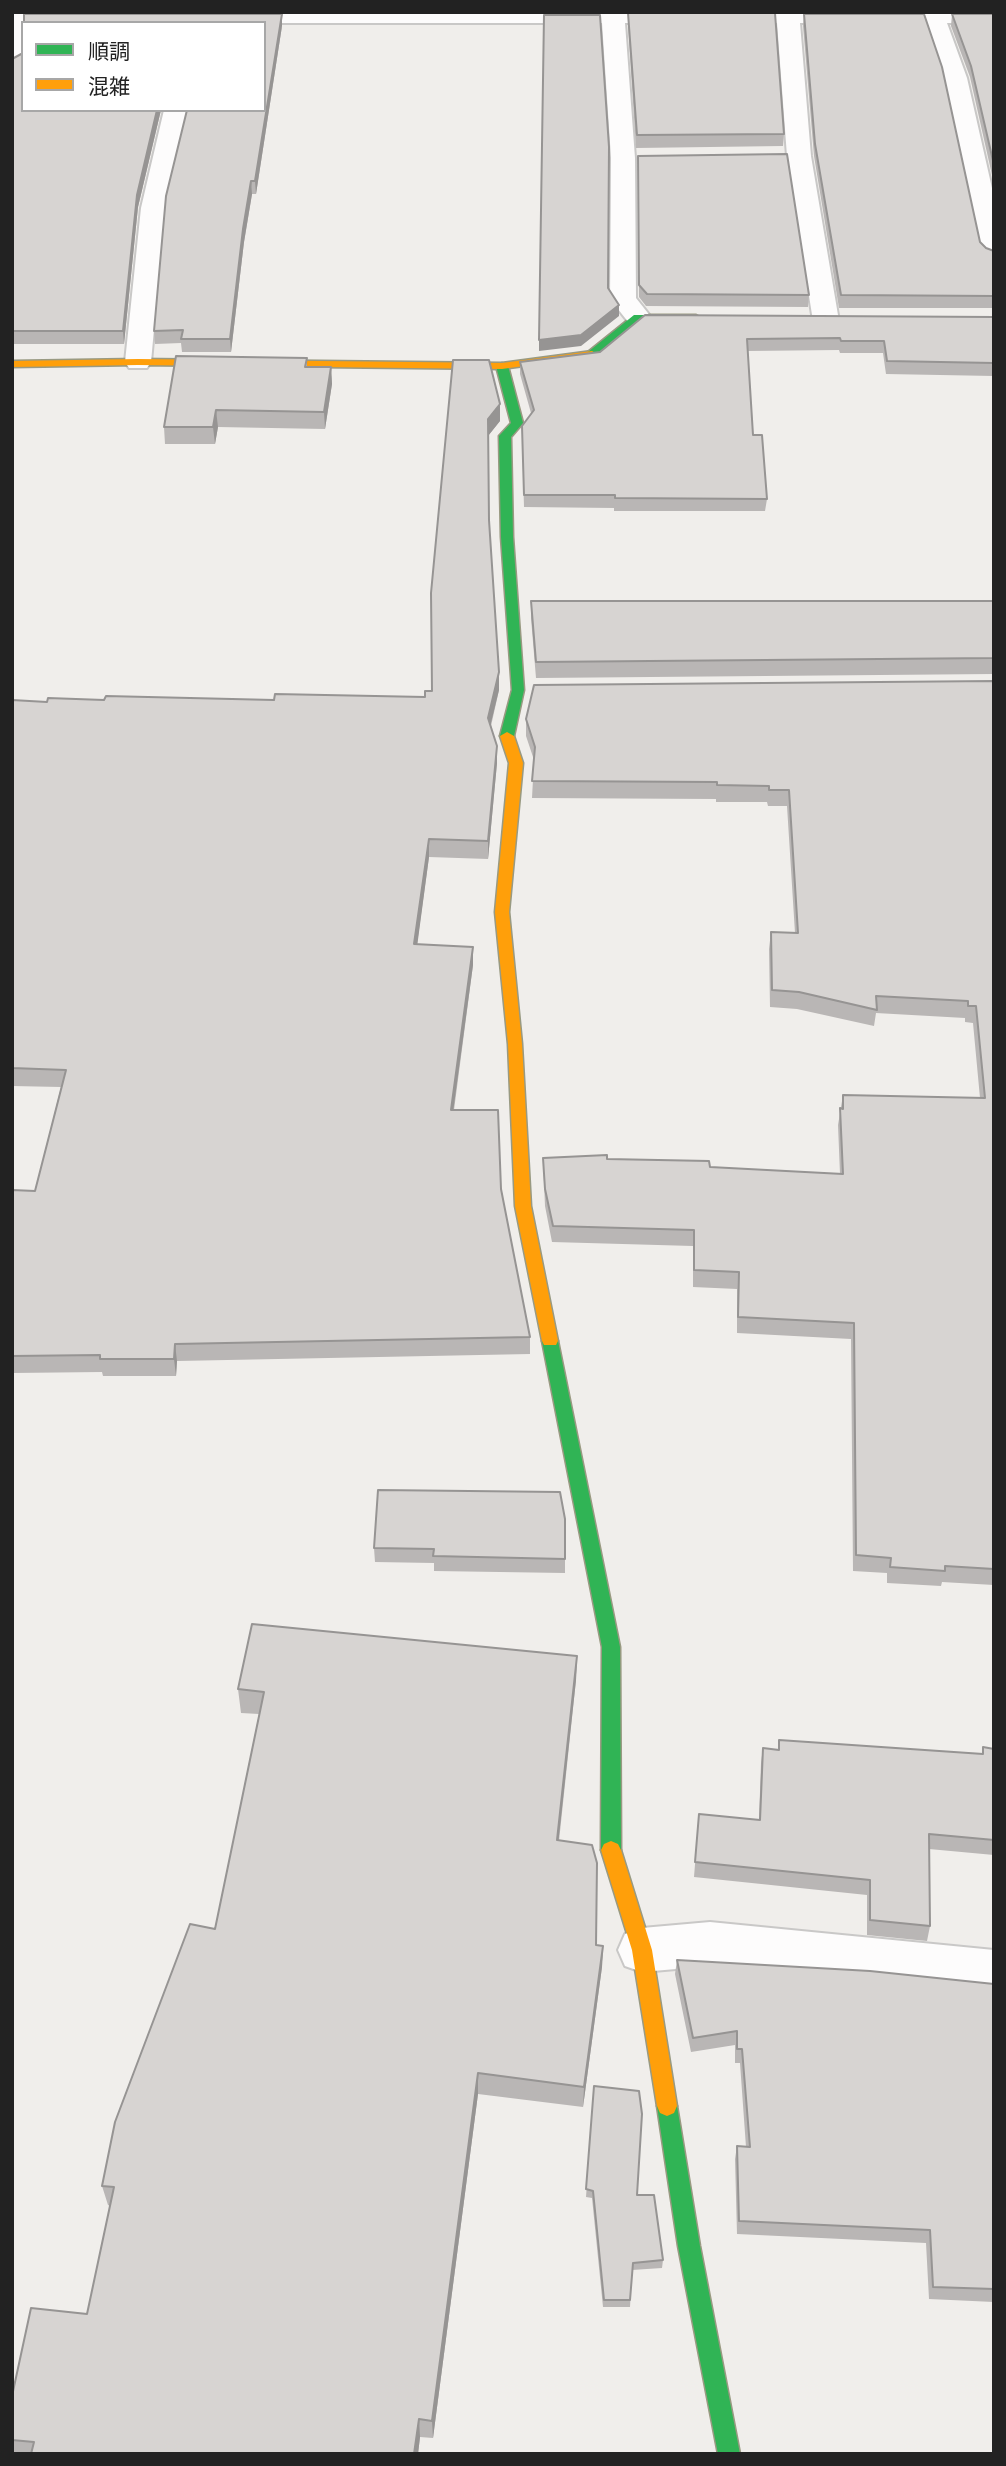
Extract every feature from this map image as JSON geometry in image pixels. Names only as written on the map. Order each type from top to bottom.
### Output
[{"type":"street","points":[[22,21],[94,16]]},
{"type":"street","points":[[212,16],[994,16]]},
{"type":"street","points":[[934,16],[955,78],[994,253]]},
{"type":"street","points":[[788,17],[799,156],[826,321]]},
{"type":"street","points":[[613,18],[623,159],[623,299],[638,317]]},
{"type":"street","points":[[12,63],[21,25]]},
{"type":"street","points":[[138,362],[153,208],[176,112]]},
{"type":"street","points":[[772,157],[799,156]]},
{"type":"street","points":[[623,159],[650,158]]},
{"type":"street","points":[[12,364],[138,362],[502,366],[590,356],[638,317],[718,319]]},
{"type":"street","points":[[502,366],[517,423],[505,436],[507,537],[532,690],[507,736],[516,763],[502,912],[515,1044],[523,1206],[611,1647],[611,1849],[642,1950],[689,2246],[729,2454]]},
{"type":"street","points":[[642,1950],[710,1944],[994,1973]]},
{"type":"building","points":[[628,13],[775,13],[784,134],[637,135]]},
{"type":"building","points":[[24,14],[282,14],[255,181],[251,181],[243,229],[230,339],[181,339],[183,330],[154,331],[166,196],[187,112],[266,112],[266,21],[24,21]]},
{"type":"building","points":[[804,14],[924,14],[942,67],[980,242],[994,251],[994,296],[841,295],[815,144]]},
{"type":"building","points":[[952,14],[994,14],[994,165],[971,66]]},
{"type":"building","points":[[544,15],[600,15],[609,147],[608,288],[619,305],[581,335],[539,340]]},
{"type":"building","points":[[21,54],[21,112],[157,112],[137,195],[123,331],[12,331],[12,59]]},
{"type":"building","points":[[787,154],[809,295],[647,294],[639,285],[638,156]]},
{"type":"building","points":[[645,315],[994,317],[994,363],[887,361],[884,341],[841,341],[840,338],[747,339],[753,435],[762,435],[767,499],[524,495],[522,426],[534,410],[520,362],[600,352]]},
{"type":"building","points":[[176,356],[307,358],[305,367],[331,367],[324,412],[216,410],[213,427],[164,427]]},
{"type":"building","points":[[453,360],[489,360],[500,404],[488,419],[489,520],[499,672],[488,718],[497,746],[488,841],[429,839],[414,944],[473,947],[451,1110],[498,1110],[501,1189],[530,1337],[175,1344],[174,1359],[100,1359],[100,1355],[12,1356],[12,1190],[35,1191],[66,1070],[12,1068],[12,700],[104,700],[106,696],[274,700],[275,694],[425,697],[425,691],[432,691],[431,593]]},
{"type":"building","points":[[531,601],[994,601],[994,658],[536,662]]},
{"type":"building","points":[[994,681],[994,1569],[945,1566],[945,1571],[890,1567],[891,1558],[856,1555],[854,1323],[738,1317],[739,1272],[694,1270],[694,1230],[553,1226],[545,1189],[543,1158],[607,1155],[607,1159],[709,1161],[710,1167],[843,1174],[840,1108],[843,1109],[843,1095],[985,1098],[976,1006],[968,1006],[968,1001],[876,996],[877,1010],[799,992],[772,990],[771,932],[798,933],[789,790],[769,790],[769,786],[717,785],[717,782],[532,781],[535,747],[526,719],[534,685]]},
{"type":"building","points":[[378,1490],[560,1492],[565,1519],[565,1559],[433,1556],[434,1549],[374,1548]]},
{"type":"building","points":[[252,1624],[577,1656],[557,1840],[592,1845],[597,1863],[596,1945],[603,1946],[584,2087],[478,2073],[432,2421],[419,2419],[414,2454],[31,2454],[34,2442],[12,2440],[12,2396],[31,2308],[87,2314],[114,2187],[102,2186],[115,2122],[190,1924],[215,1929],[264,1692],[238,1689]]},
{"type":"building","points":[[779,1740],[983,1754],[983,1747],[994,1749],[994,1840],[929,1834],[930,1926],[870,1920],[870,1880],[695,1862],[699,1814],[760,1820],[763,1748],[779,1750]]},
{"type":"building","points":[[677,1960],[870,1971],[994,1984],[994,2289],[933,2287],[930,2230],[739,2221],[737,2146],[750,2147],[742,2049],[737,2049],[737,2031],[693,2038]]},
{"type":"building","points":[[594,2086],[639,2091],[642,2114],[637,2195],[654,2195],[663,2260],[633,2263],[630,2300],[604,2300],[593,2191],[586,2189]]},
{"type":"traffic: fast","points":[[592,354],[638,317],[696,318]]},
{"type":"traffic: fast","points":[[502,366],[517,423],[505,436],[507,537],[518,690],[507,736]]},
{"type":"traffic: fast","points":[[550,1341],[611,1647],[611,1850]]},
{"type":"traffic: fast","points":[[667,2106],[689,2246],[729,2454]]},
{"type":"traffic: slow","points":[[12,364],[138,362],[502,366],[592,354]]},
{"type":"traffic: slow","points":[[507,736],[516,763],[502,912],[515,1044],[523,1206],[550,1341]]},
{"type":"traffic: slow","points":[[611,1850],[642,1950],[667,2106]]}]
